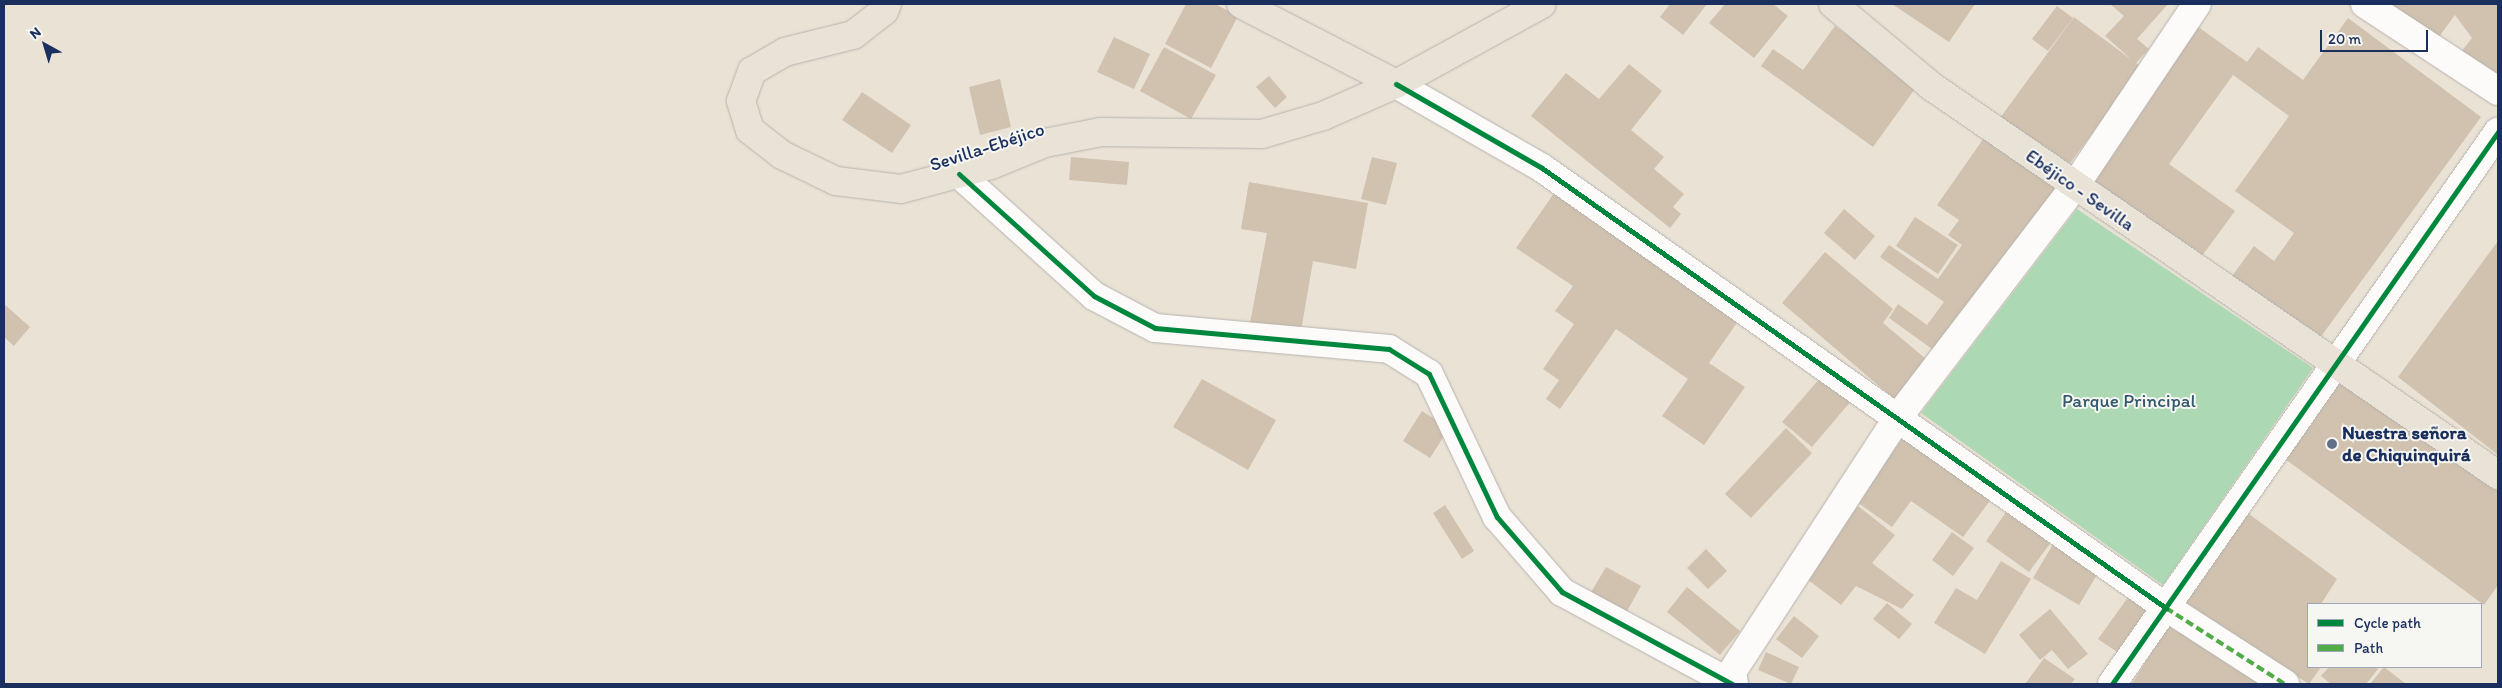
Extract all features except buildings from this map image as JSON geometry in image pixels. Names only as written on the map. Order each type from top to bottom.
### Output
[{"type":"main road","name":"Sevilla-Ebéjico","points":[[887,4],[884,11],[853,35],[786,52],[752,71],[741,101],[750,130],[782,156],[836,181],[901,189],[960,174],[1045,143],[1101,132],[1262,134],[1323,116],[1396,84]]},
{"type":"main road","points":[[1241,4],[1396,84],[1542,4]]},
{"type":"main road","name":"Ebéjico - Sevilla","points":[[1833,4],[1931,86],[2074,187],[2498,475]]},
{"type":"street","points":[[1733,684],[1732,672],[1898,416],[2074,187],[2197,4]]},
{"type":"street","points":[[2365,4],[2498,91]]},
{"type":"street","points":[[1396,84],[1542,168],[1898,416],[2166,608],[2285,684]]},
{"type":"street","points":[[2112,684],[2498,132]]},
{"type":"street","points":[[960,174],[1094,296],[1155,328],[1388,348],[1429,374],[1497,517],[1562,592],[1733,684]]},
{"type":"green space","name":"Parque Principal","points":[[2077,209],[2313,368],[2163,585],[1921,413]]},
{"type":"marked path","points":[[2166,608],[2285,684]]},
{"type":"cycle path","points":[[1396,84],[1542,168],[2166,608]]},
{"type":"cycle path","points":[[2112,684],[2498,132]]},
{"type":"cycle path","points":[[959,174],[1094,296],[1155,328],[1389,349],[1429,374],[1497,517],[1562,592],[1732,684]]},
{"type":"place","name":"Nuestra señora de Chiquinquirá","points":[[2332,444]]}]
